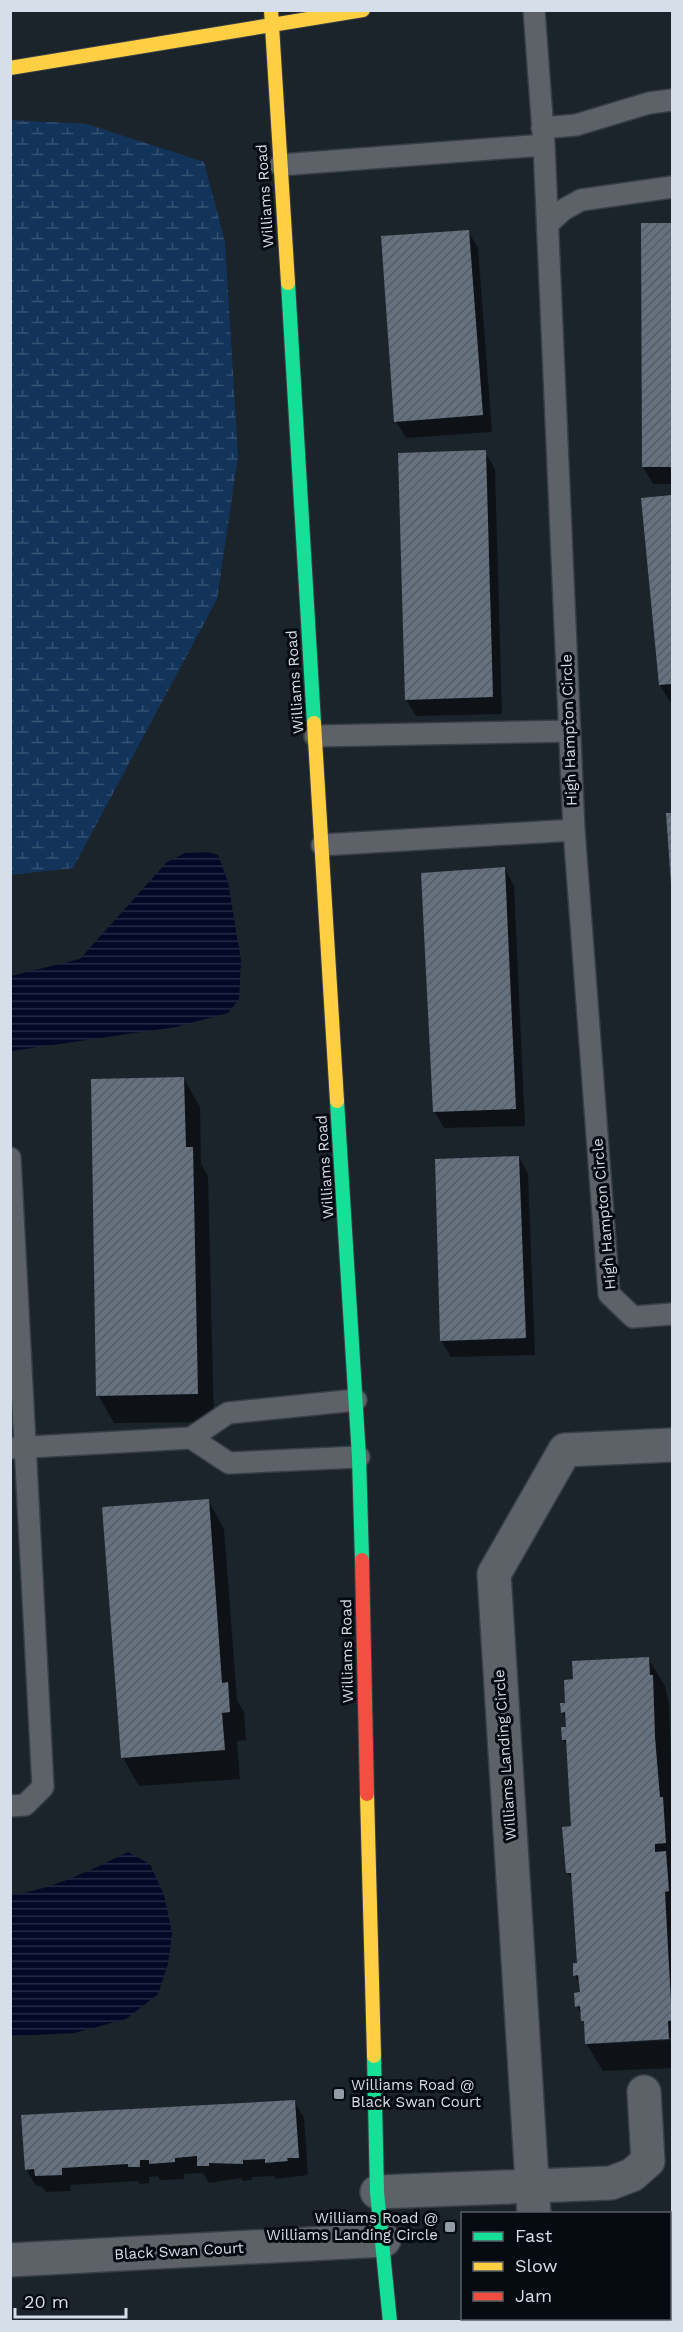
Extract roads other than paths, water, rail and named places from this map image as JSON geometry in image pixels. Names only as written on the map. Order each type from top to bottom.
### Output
[{"type":"street","points":[[10,68],[271,17],[363,10]]},
{"type":"street","name":"Williams Road","points":[[271,17],[359,1456],[377,2192],[384,2240],[390,2322]]},
{"type":"street","name":"Williams Landing Circle","points":[[533,2200],[494,1574],[565,1450],[672,1445]]},
{"type":"street","points":[[377,2192],[533,2200],[611,2183],[632,2175],[648,2161],[644,2092]]},
{"type":"street","name":"Black Swan Court","points":[[10,2260],[384,2240]]},
{"type":"lane","name":"High Hampton Circle","points":[[534,10],[548,224],[574,830],[609,1294],[633,1317],[672,1314]]},
{"type":"lane","points":[[280,165],[543,136],[649,103],[672,100]]},
{"type":"lane","points":[[548,224],[563,210],[581,200],[672,187]]},
{"type":"lane","points":[[315,736],[570,731]]},
{"type":"lane","points":[[322,845],[574,830]]},
{"type":"lane","points":[[10,1158],[17,1448],[43,1787],[25,1805],[10,1806]]},
{"type":"lane","points":[[17,1448],[191,1438],[228,1413],[356,1400]]},
{"type":"lane","points":[[191,1438],[229,1463],[359,1456]]},
{"type":"place","name":"Williams Road @ Black Swan Court","points":[[339,2094]]},
{"type":"place","name":"Williams Road @ Williams Landing Circle","points":[[450,2227]]}]
